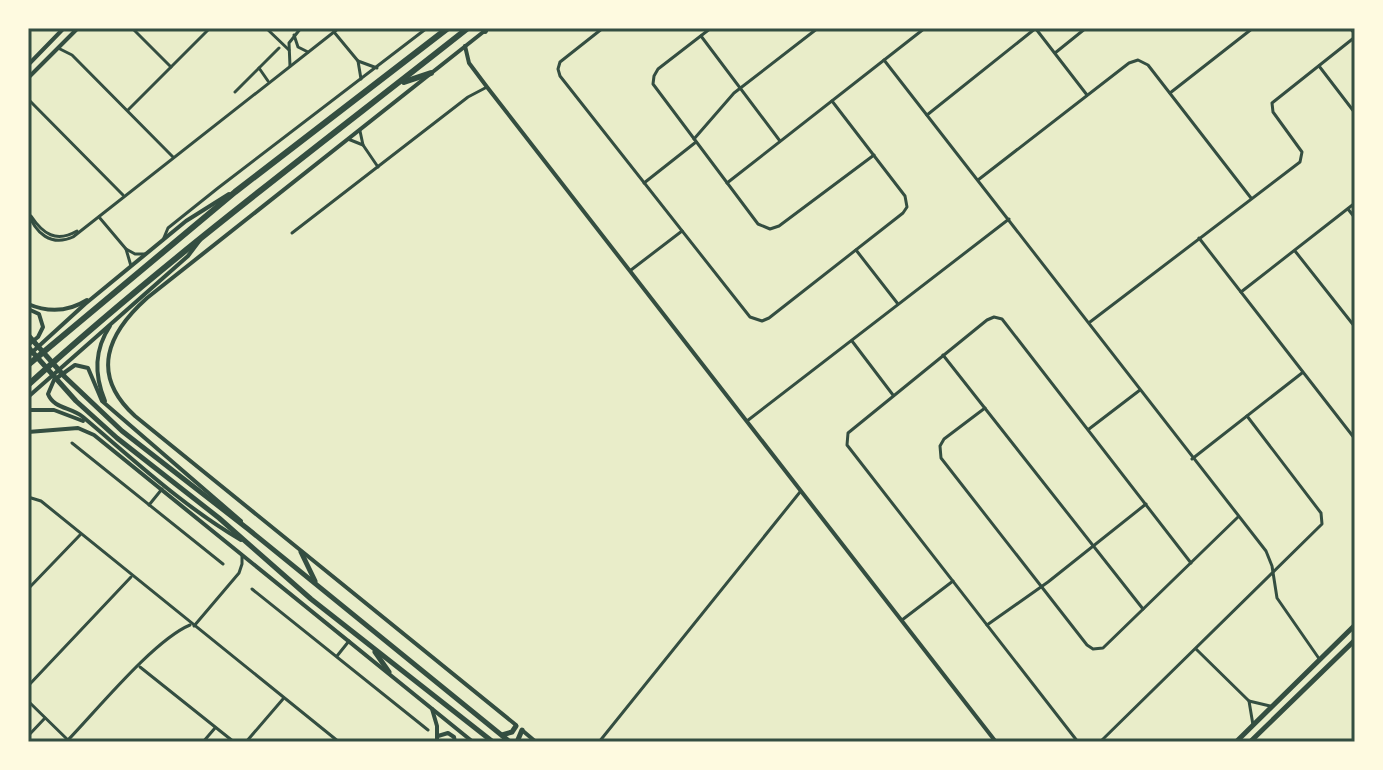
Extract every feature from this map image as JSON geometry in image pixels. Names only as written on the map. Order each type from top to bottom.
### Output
[{"type":"highway","points":[[28,365],[235,192],[448,28]]},
{"type":"highway","points":[[28,385],[91,328],[202,237],[468,28]]},
{"type":"highway","points":[[397,85],[431,73]]},
{"type":"main road","points":[[28,335],[65,377],[122,431],[510,742]]},
{"type":"main road","points":[[28,346],[58,382],[117,438],[219,518],[241,540],[372,648],[493,742]]},
{"type":"main road","points":[[301,552],[320,589]]},
{"type":"main road","points":[[1236,742],[1355,625]]},
{"type":"main road","points":[[1250,742],[1355,640]]},
{"type":"main road","points":[[372,648],[389,672]]},
{"type":"main road","points":[[502,735],[519,728]]},
{"type":"main road","points":[[517,742],[519,728]]},
{"type":"street","points":[[28,65],[64,28]]},
{"type":"street","points":[[28,78],[78,28]]},
{"type":"street","points":[[132,28],[171,67]]},
{"type":"street","points":[[127,111],[210,28]]},
{"type":"street","points":[[266,28],[289,50]]},
{"type":"street","points":[[290,66],[289,43],[301,28]]},
{"type":"street","points":[[28,212],[37,231],[49,239],[65,240],[339,28]]},
{"type":"street","points":[[163,240],[168,228],[427,28]]},
{"type":"street","points":[[603,28],[563,59],[559,72],[750,317],[757,321],[769,318],[907,207],[905,196],[832,101]]},
{"type":"street","points":[[711,28],[658,69],[653,80],[655,88],[758,224],[775,228],[874,155]]},
{"type":"street","points":[[644,183],[695,141],[741,88],[818,28]]},
{"type":"street","points":[[727,183],[925,28]]},
{"type":"street","points":[[927,115],[1035,28],[1087,95]]},
{"type":"street","points":[[1055,53],[1086,28]]},
{"type":"street","points":[[1170,93],[1253,28]]},
{"type":"street","points":[[1090,322],[1300,162],[1300,149],[1271,106],[1275,98],[1355,36],[1350,28]]},
{"type":"street","points":[[487,29],[152,294],[119,327],[109,358],[112,382],[128,410],[536,742]]},
{"type":"street","points":[[334,32],[358,61],[377,68]]},
{"type":"street","points":[[294,35],[298,47],[308,52]]},
{"type":"street","points":[[701,36],[780,141]]},
{"type":"street","points":[[465,46],[469,63],[487,87],[996,742]]},
{"type":"street","points":[[58,48],[69,52],[173,157]]},
{"type":"street","points":[[235,92],[279,48]]},
{"type":"street","points":[[452,57],[469,63]]},
{"type":"street","points":[[884,60],[1266,551],[1279,603],[1320,660]]},
{"type":"street","points":[[978,180],[1129,63],[1138,60],[1148,65],[1251,198]]},
{"type":"street","points":[[358,61],[360,80]]},
{"type":"street","points":[[1319,66],[1355,113]]},
{"type":"street","points":[[259,68],[269,82]]},
{"type":"street","points":[[292,233],[471,95],[487,87]]},
{"type":"street","points":[[28,99],[123,195]]},
{"type":"street","points":[[360,127],[363,145],[378,167]]},
{"type":"street","points":[[345,139],[363,145]]},
{"type":"street","points":[[28,356],[145,254],[208,205],[235,192]]},
{"type":"street","points":[[1241,292],[1355,203]]},
{"type":"street","points":[[1348,209],[1355,218]]},
{"type":"street","points":[[98,216],[126,249],[135,254],[145,254]]},
{"type":"street","points":[[747,421],[1009,219]]},
{"type":"street","points":[[630,271],[682,231]]},
{"type":"street","points":[[28,397],[188,256],[202,237]]},
{"type":"street","points":[[1199,238],[1355,439]]},
{"type":"street","points":[[126,249],[131,266]]},
{"type":"street","points":[[856,250],[898,304]]},
{"type":"street","points":[[1295,251],[1355,327]]},
{"type":"street","points":[[28,307],[63,310],[79,305],[99,292]]},
{"type":"street","points":[[144,294],[152,294]]},
{"type":"street","points":[[28,307],[39,314],[43,327],[28,346]]},
{"type":"street","points":[[1078,742],[846,442],[850,430],[987,320],[994,317],[1002,319],[1191,563]]},
{"type":"street","points":[[108,406],[98,380],[97,356],[103,337],[114,319]]},
{"type":"street","points":[[851,341],[893,395]]},
{"type":"street","points":[[943,355],[1143,609]]},
{"type":"street","points":[[241,540],[78,414],[53,403],[48,394],[50,385],[70,368],[83,365],[91,372],[98,394],[108,406],[211,493],[248,529]]},
{"type":"street","points":[[1192,459],[1303,372]]},
{"type":"street","points":[[1088,429],[1140,390]]},
{"type":"street","points":[[985,408],[944,439],[940,454],[1093,649],[1103,648],[1238,517]]},
{"type":"street","points":[[28,410],[60,411],[94,427]]},
{"type":"street","points":[[1100,742],[1320,527],[1323,518],[1247,416]]},
{"type":"street","points":[[132,427],[147,427]]},
{"type":"street","points":[[28,432],[78,428],[89,431],[473,742]]},
{"type":"street","points":[[72,443],[223,564]]},
{"type":"street","points":[[157,478],[162,489]]},
{"type":"street","points":[[149,505],[162,489]]},
{"type":"street","points":[[599,742],[800,492]]},
{"type":"street","points":[[28,497],[41,501],[131,577],[339,742]]},
{"type":"street","points":[[986,625],[1146,504]]},
{"type":"street","points":[[28,589],[80,535]]},
{"type":"street","points":[[28,701],[69,741],[172,635],[193,625],[239,573],[241,553]]},
{"type":"street","points":[[239,573],[253,567],[260,568]]},
{"type":"street","points":[[28,686],[131,577]]},
{"type":"street","points":[[901,621],[953,581]]},
{"type":"street","points":[[252,589],[428,730]]},
{"type":"street","points":[[337,656],[349,641]]},
{"type":"street","points":[[1196,649],[1249,701],[1272,706]]},
{"type":"street","points":[[138,667],[234,742]]},
{"type":"street","points":[[246,742],[283,699]]},
{"type":"street","points":[[1249,701],[1253,725]]},
{"type":"street","points":[[431,707],[438,739],[448,733],[455,742]]},
{"type":"street","points":[[28,736],[45,718]]},
{"type":"street","points":[[203,742],[215,728]]}]
